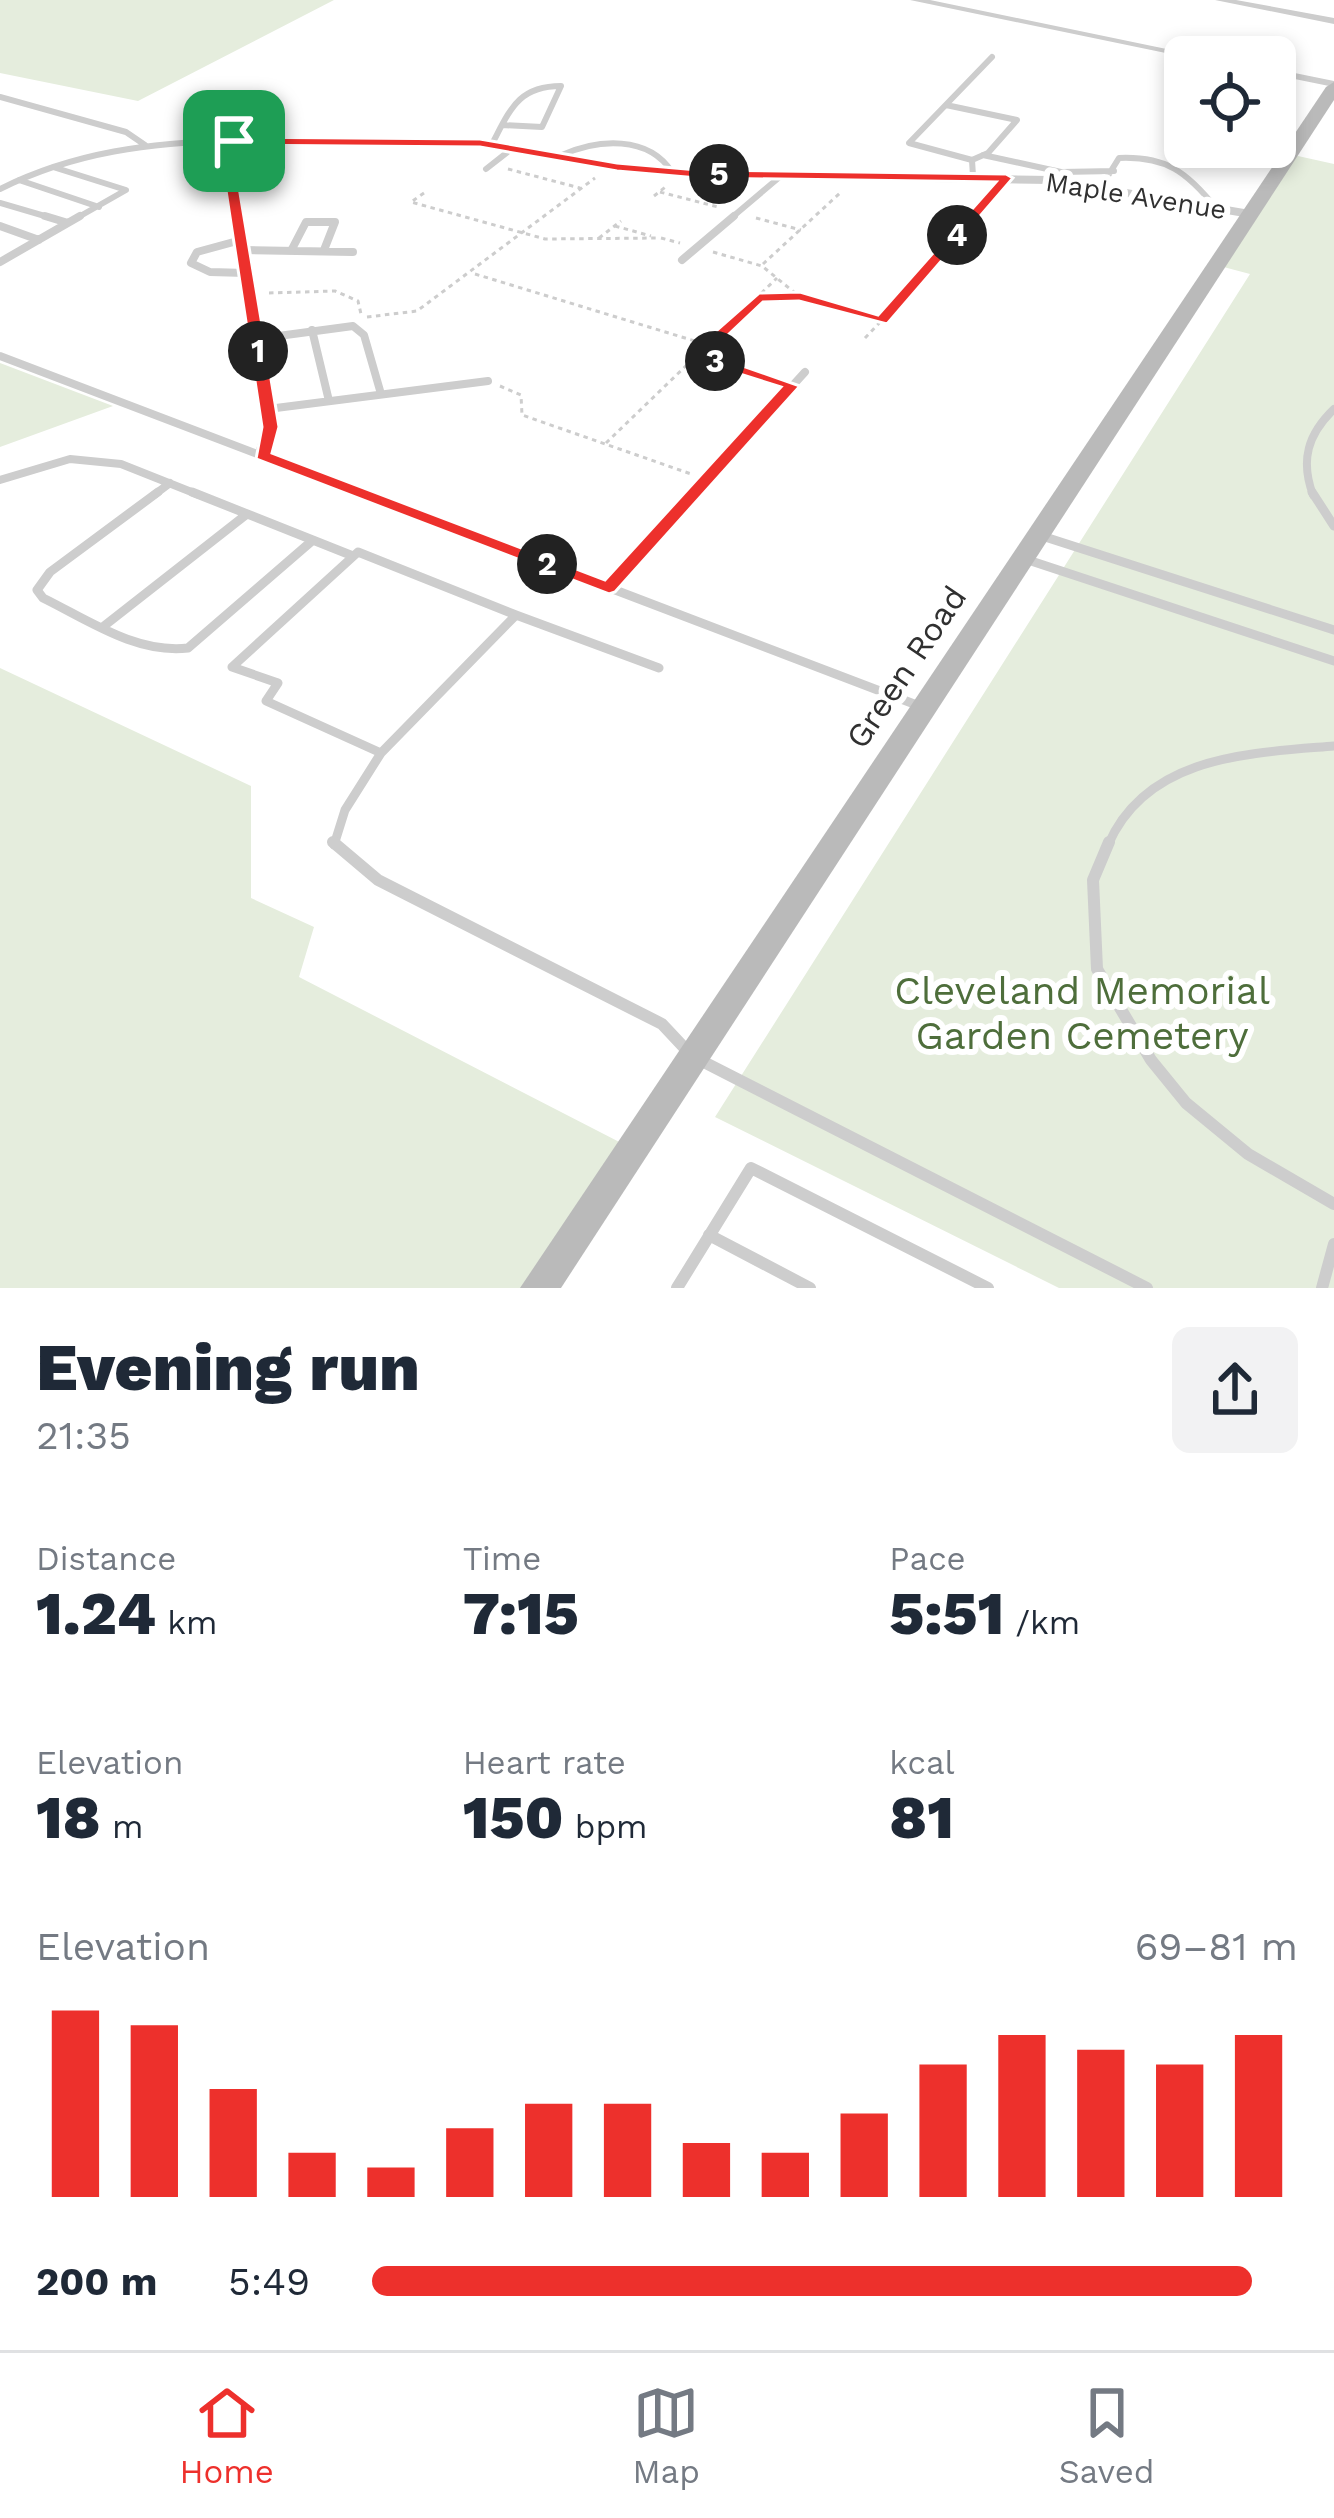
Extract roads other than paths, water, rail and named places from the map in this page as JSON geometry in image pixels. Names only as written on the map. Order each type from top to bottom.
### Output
[{"type":"main road","name":"Green Road","points":[[538,1288],[1334,85]]},
{"type":"street","points":[[915,0],[1164,50]]},
{"type":"street","points":[[1220,0],[1334,21]]},
{"type":"street","points":[[1296,77],[1334,85]]},
{"type":"street","points":[[234,141],[226,151],[271,427],[262,456]]},
{"type":"street","name":"Maple Avenue","points":[[234,141],[492,144],[672,172],[1006,178],[1101,187],[1250,214]]},
{"type":"lane","points":[[946,105],[1017,119],[983,155],[972,160],[910,143],[946,105],[992,57]]},
{"type":"lane","points":[[492,144],[502,125],[522,89],[561,86],[542,127],[502,125]]},
{"type":"lane","points":[[0,97],[126,133],[146,145]]},
{"type":"lane","points":[[0,189],[52,167],[146,145],[234,141]]},
{"type":"lane","points":[[562,155],[598,144],[629,146],[659,155],[672,172]]},
{"type":"lane","points":[[489,166],[514,146]]},
{"type":"lane","points":[[983,155],[1061,172],[1115,171]]},
{"type":"lane","points":[[1101,187],[1119,158],[1143,156],[1181,165],[1216,208]]},
{"type":"lane","points":[[972,160],[973,176]]},
{"type":"lane","points":[[2,258],[126,190],[52,167]]},
{"type":"lane","points":[[682,260],[782,175]]},
{"type":"lane","points":[[909,291],[1006,178]]},
{"type":"lane","points":[[19,180],[99,207]]},
{"type":"lane","points":[[0,202],[68,224]]},
{"type":"lane","points":[[292,249],[306,222],[334,222],[324,250]]},
{"type":"lane","points":[[0,226],[39,240]]},
{"type":"lane","points":[[246,273],[210,272],[191,263],[197,252],[242,245],[353,252]]},
{"type":"lane","points":[[256,339],[353,326],[364,335],[381,394]]},
{"type":"lane","points":[[312,331],[329,401]]},
{"type":"lane","points":[[0,356],[922,707]]},
{"type":"lane","points":[[609,588],[805,372]]},
{"type":"lane","points":[[268,409],[488,381]]},
{"type":"lane","points":[[1334,409],[1321,419],[1309,440],[1304,472],[1313,499],[1334,526]]},
{"type":"lane","points":[[0,480],[38,466],[87,458],[121,464],[353,556]]},
{"type":"lane","points":[[170,483],[40,583],[37,590],[43,598],[153,648],[173,652],[188,648],[313,540]]},
{"type":"lane","points":[[104,626],[247,514]]},
{"type":"lane","points":[[1030,546],[1182,581],[1334,630]]},
{"type":"lane","points":[[1030,546],[1170,606],[1334,661]]},
{"type":"lane","points":[[383,754],[266,701],[278,683],[232,667],[358,552],[659,668]]},
{"type":"lane","points":[[1170,606],[1182,581]]},
{"type":"lane","points":[[516,615],[383,754],[343,804],[332,844],[378,880],[662,1024],[692,1056],[1147,1288]]},
{"type":"lane","points":[[1334,746],[1240,754],[1192,766],[1149,792],[1118,822],[1093,880],[1097,969],[1151,1060],[1186,1103],[1248,1154],[1334,1204]]},
{"type":"lane","points":[[677,1288],[751,1168],[988,1288]]},
{"type":"lane","points":[[709,1235],[810,1288]]},
{"type":"lane","points":[[1322,1288],[1334,1244]]},
{"type":"park label","name":"Cleveland Memorial Garden Cemetery","points":[[1082,1012]]}]
